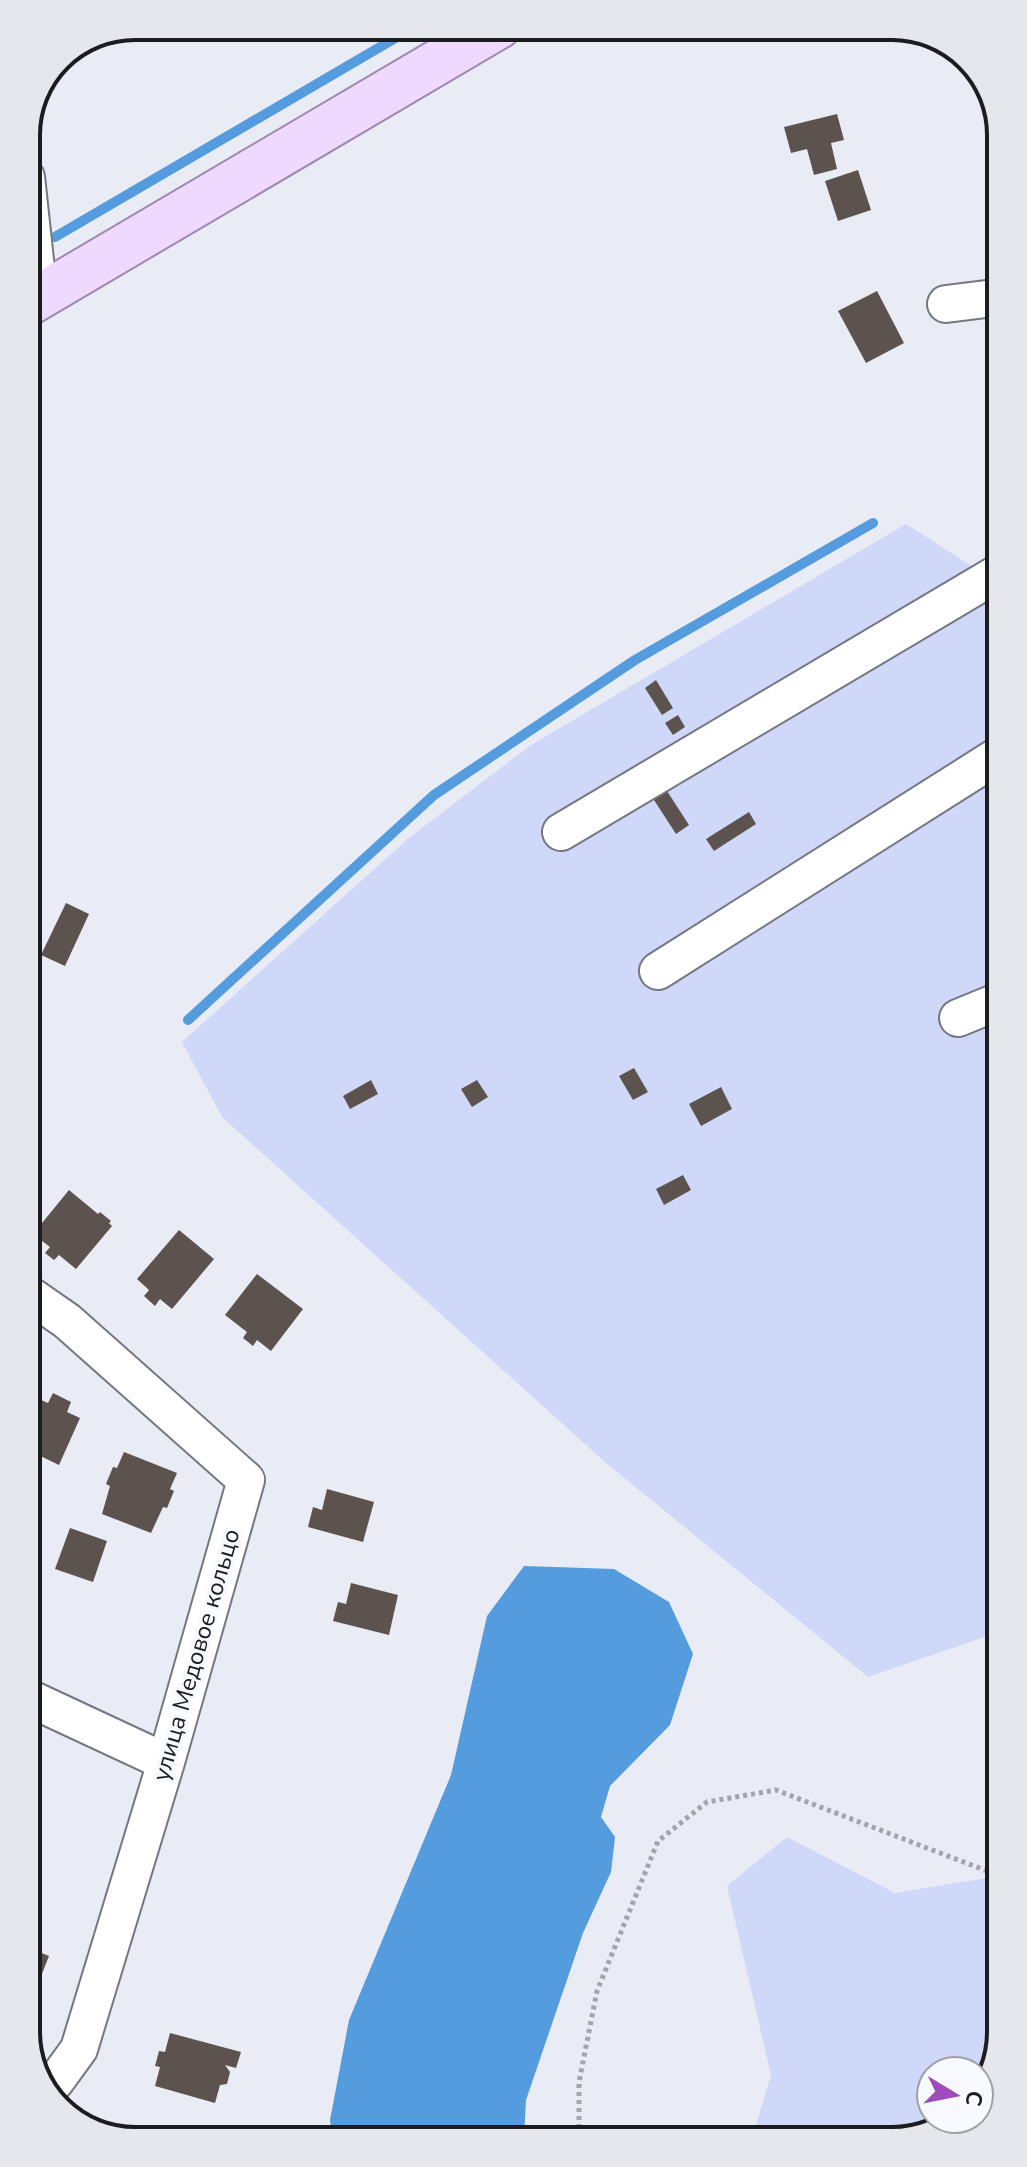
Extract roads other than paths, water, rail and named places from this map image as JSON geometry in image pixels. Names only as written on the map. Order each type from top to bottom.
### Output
[{"type":"main road","points":[[40,297],[475,40]]},
{"type":"street","points":[[946,304],[987,299]]},
{"type":"street","points":[[561,832],[987,580]]},
{"type":"street","points":[[658,971],[987,763]]},
{"type":"street","points":[[958,1018],[987,1006]]},
{"type":"street","name":"улица Медовое кольцо","points":[[40,1302],[67,1321],[246,1480],[166,1762],[79,2049],[55,2082]]},
{"type":"street","points":[[40,1703],[166,1762]]},
{"type":"water","points":[[524,1566],[614,1569],[669,1602],[693,1654],[670,1725],[610,1786],[601,1817],[615,1837],[611,1872],[583,1933],[526,2100],[525,2127],[331,2127],[349,2020],[451,1775],[487,1616]]},
{"type":"waterway","points":[[55,237],[392,40]]},
{"type":"waterway","points":[[188,1020],[434,795],[635,660],[873,523]]}]
